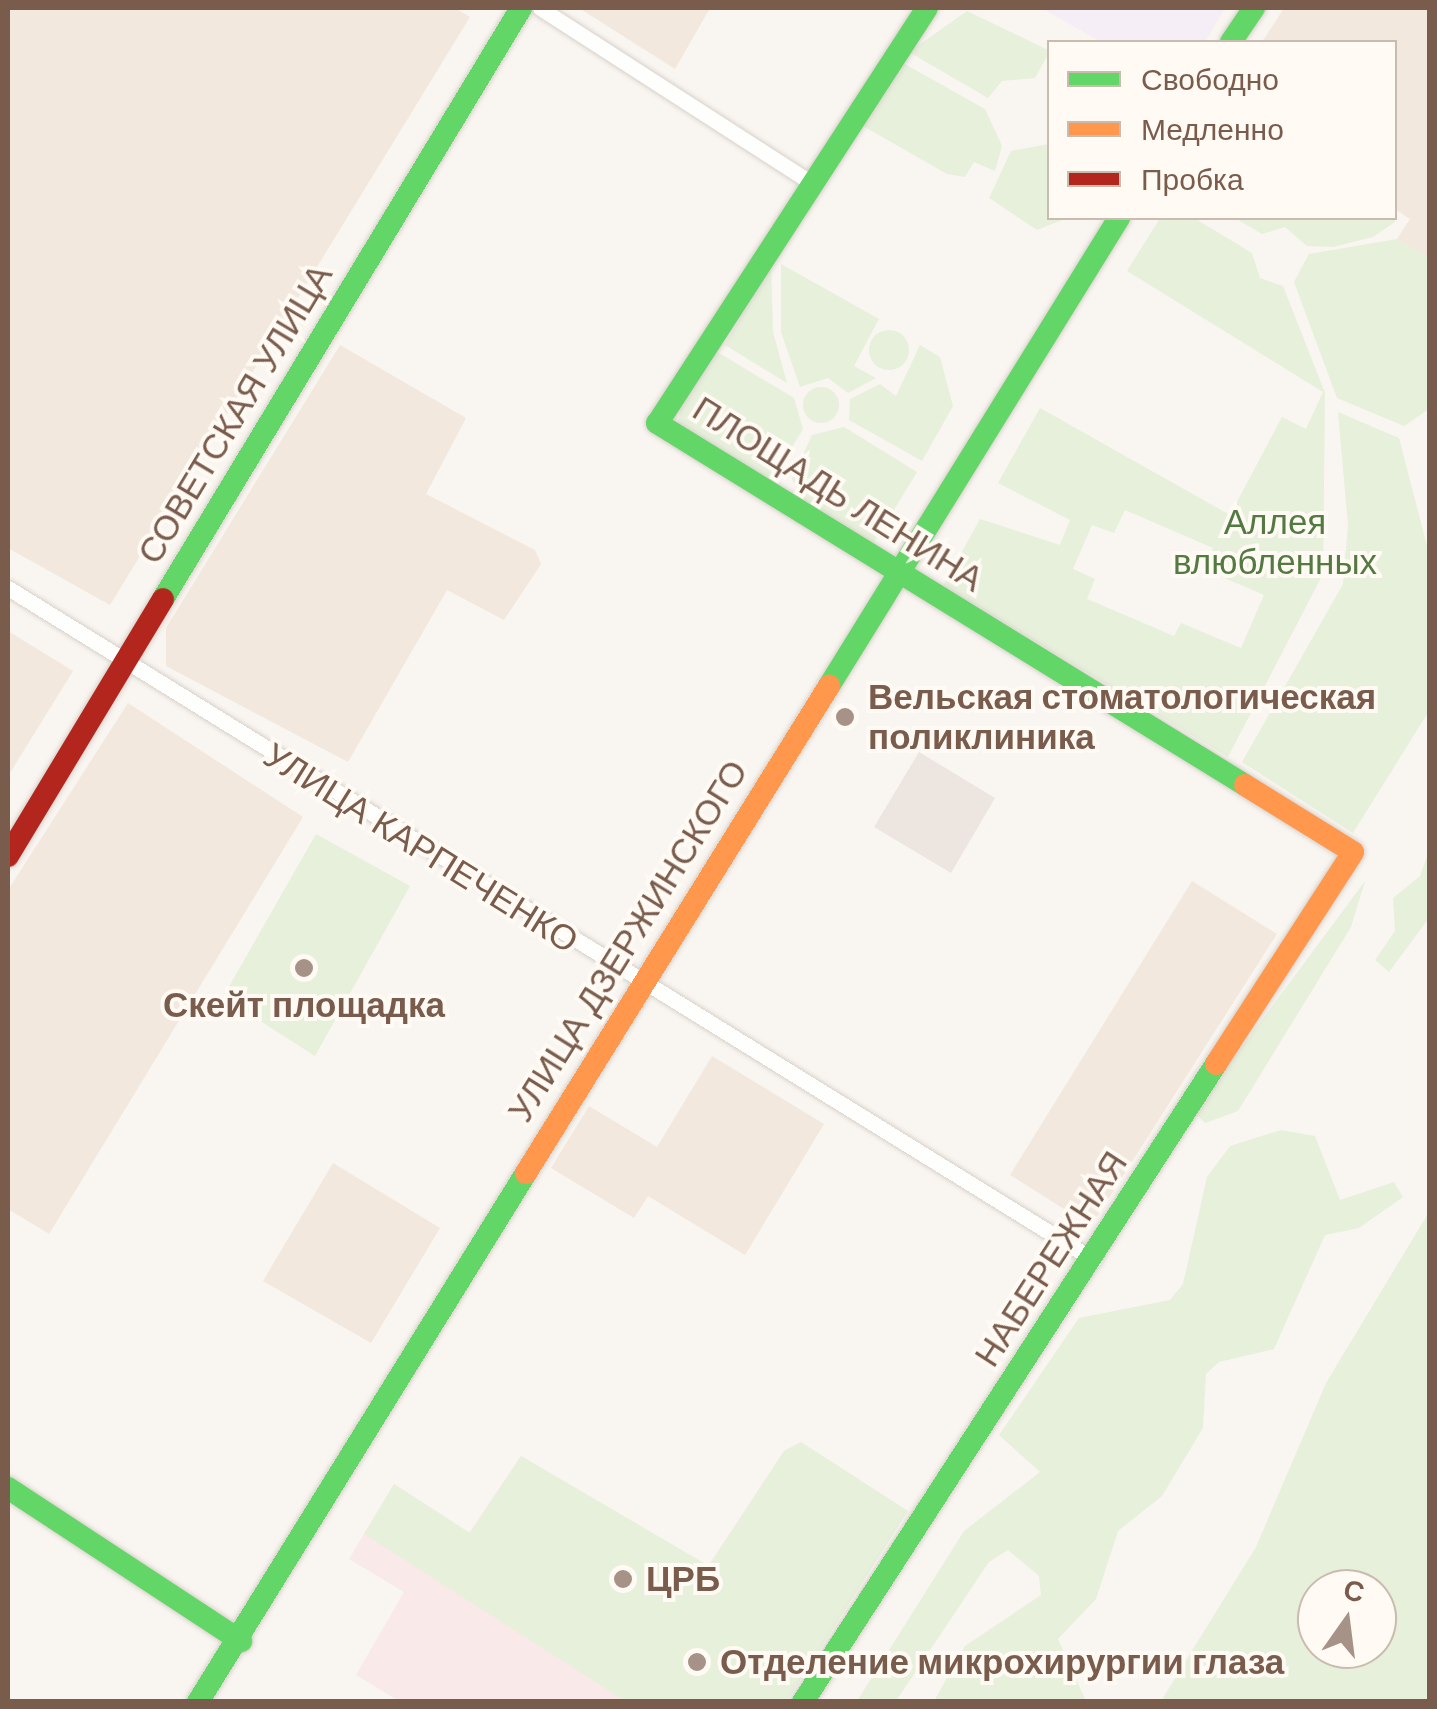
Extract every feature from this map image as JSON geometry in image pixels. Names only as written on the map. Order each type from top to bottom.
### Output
[{"type":"main road","name":"СОВЕТСКАЯ УЛИЦА","points":[[8,856],[521,8]]},
{"type":"main road","name":"ПЛОЩАДЬ ЛЕНИНА","points":[[928,8],[657,423],[1352,852]]},
{"type":"main road","points":[[1233,40],[1254,8]]},
{"type":"main road","name":"УЛИЦА ДЗЕРЖИНСКОГО","points":[[198,1702],[241,1641],[895,570],[1118,220]]},
{"type":"main road","name":"НАБЕРЕЖНАЯ","points":[[803,1702],[1094,1260],[1352,852]]},
{"type":"main road","points":[[8,1488],[241,1641]]},
{"type":"street","points":[[540,8],[813,184]]},
{"type":"street","name":"УЛИЦА КАРПЕЧЕНКО","points":[[8,588],[125,664],[1094,1260]]},
{"type":"shaded area","points":[[8,8],[455,8],[470,17],[110,605],[8,548]]},
{"type":"shaded area","points":[[579,8],[710,8],[675,69]]},
{"type":"shaded area","points":[[1041,8],[1225,8],[1206,40],[1097,40]]},
{"type":"shaded area","points":[[1284,8],[1429,8],[1429,258],[1397,239],[1410,219],[1397,210],[1397,40],[1263,40]]},
{"type":"shaded area","points":[[340,345],[466,418],[426,494],[535,550],[541,564],[504,620],[447,590],[348,762],[166,666],[166,628]]},
{"type":"shaded area","points":[[8,631],[73,671],[8,776]]},
{"type":"shaded area","points":[[128,703],[303,817],[49,1234],[8,1209],[8,890]]},
{"type":"shaded area","points":[[919,752],[995,798],[951,873],[874,827]]},
{"type":"shaded area","points":[[1192,881],[1277,934],[1091,1226],[1010,1175]]},
{"type":"shaded area","points":[[712,1056],[824,1124],[745,1255],[648,1196],[634,1218],[551,1168],[589,1106],[657,1147]]},
{"type":"shaded area","points":[[333,1163],[440,1228],[371,1343],[263,1281]]},
{"type":"shaded area","name":"ЦРБ","points":[[801,1442],[785,1701],[399,1701],[356,1675],[404,1592],[349,1559],[394,1484],[469,1533],[521,1456],[708,1566],[784,1451]]},
{"type":"green space","points":[[967,11],[1047,50],[1047,56],[1035,78],[1002,81],[988,98],[909,52]]},
{"type":"green space","points":[[903,63],[985,109],[1002,146],[995,171],[974,162],[965,177],[947,174],[863,126]]},
{"type":"green space","points":[[1047,144],[1047,220],[1062,220],[1037,230],[989,198],[1011,151]]},
{"type":"green space","name":"Аллея влюбленных","points":[[1159,220],[1197,220],[1252,253],[1260,278],[1283,286],[1325,393],[1323,574],[1228,757],[943,586],[980,519],[1060,545],[1070,520],[998,483],[1040,408],[1230,515],[1282,417],[1306,429],[1323,392],[1127,271]],"holes":[[[1125,510],[1213,548],[1204,569],[1264,595],[1241,648],[1181,623],[1174,636],[1087,599],[1095,579],[1073,569],[1092,525],[1114,533]]]},
{"type":"green space","points":[[1238,220],[1395,220],[1373,237],[1333,247],[1307,246],[1285,227],[1262,234]]},
{"type":"green space","name":"Аллея влюбленных","points":[[1397,239],[1430,258],[1429,409],[1404,426],[1337,398],[1294,282],[1309,254]]},
{"type":"green space","points":[[771,264],[773,332],[787,383],[725,345]]},
{"type":"green space","points":[[781,264],[879,319],[854,366],[876,378],[848,393],[828,378],[800,387],[781,332]]},
{"type":"green space","points":[[889,330],[903,336],[909,350],[903,364],[889,370],[875,364],[869,350],[875,336]]},
{"type":"green space","points":[[920,345],[940,357],[953,406],[922,461],[849,420],[850,399],[880,384],[896,396]]},
{"type":"green space","points":[[714,350],[794,398],[803,429],[770,484],[678,426],[681,402]]},
{"type":"green space","points":[[821,387],[834,392],[839,405],[834,418],[821,423],[808,418],[803,405],[808,392]]},
{"type":"green space","name":"Аллея влюбленных","points":[[1338,412],[1399,438],[1430,557],[1429,711],[1353,833],[1242,762],[1343,584],[1348,526]]},
{"type":"green space","points":[[844,427],[917,472],[871,547],[805,507],[792,479],[812,435]]},
{"type":"green space","points":[[316,834],[410,886],[315,1056],[223,997]]},
{"type":"green space","points":[[1429,851],[1429,918],[1389,972],[1375,960],[1395,931],[1393,898],[1420,876]]},
{"type":"green space","points":[[1365,881],[1351,927],[1238,1111],[1205,1123],[1193,1111],[1212,1063],[1244,1044]]},
{"type":"green space","points":[[1281,1130],[1315,1136],[1340,1200],[1394,1182],[1403,1197],[1359,1228],[1325,1235],[1274,1349],[1219,1362],[1206,1374],[1203,1428],[1162,1496],[1118,1531],[1096,1599],[1058,1639],[1086,1701],[934,1701],[965,1646],[1041,1595],[1039,1576],[1008,1550],[989,1562],[896,1701],[857,1701],[964,1531],[1040,1472],[999,1435],[1079,1318],[1170,1300],[1183,1284],[1207,1177],[1230,1146]]},
{"type":"green space","points":[[1429,1212],[1429,1701],[1161,1701],[1256,1547],[1326,1383]]},
{"type":"green space","name":"ЦРБ","points":[[801,1442],[908,1511],[787,1701],[625,1701],[364,1534],[394,1484],[470,1533],[521,1456],[709,1566],[784,1451]]},
{"type":"traffic: fast","points":[[163,599],[521,8]]},
{"type":"traffic: fast","points":[[927,8],[657,423],[1245,785]]},
{"type":"traffic: fast","points":[[1232,40],[1254,8]]},
{"type":"traffic: fast","points":[[829,686],[1118,220]]},
{"type":"traffic: fast","points":[[803,1702],[1216,1064]]},
{"type":"traffic: fast","points":[[198,1702],[526,1173]]},
{"type":"traffic: fast","points":[[8,1488],[241,1641]]},
{"type":"traffic: slow","points":[[526,1173],[829,686]]},
{"type":"traffic: slow","points":[[1216,1064],[1353,852],[1245,785]]},
{"type":"traffic: jam","points":[[8,856],[163,599]]},
{"type":"place","name":"Вельская стоматологическая поликлиника","points":[[845,717]]},
{"type":"place","name":"Скейт площадка","points":[[304,968]]},
{"type":"place","name":"ЦРБ","points":[[623,1579]]},
{"type":"place","name":"Отделение микрохирургии глаза","points":[[697,1662]]}]
